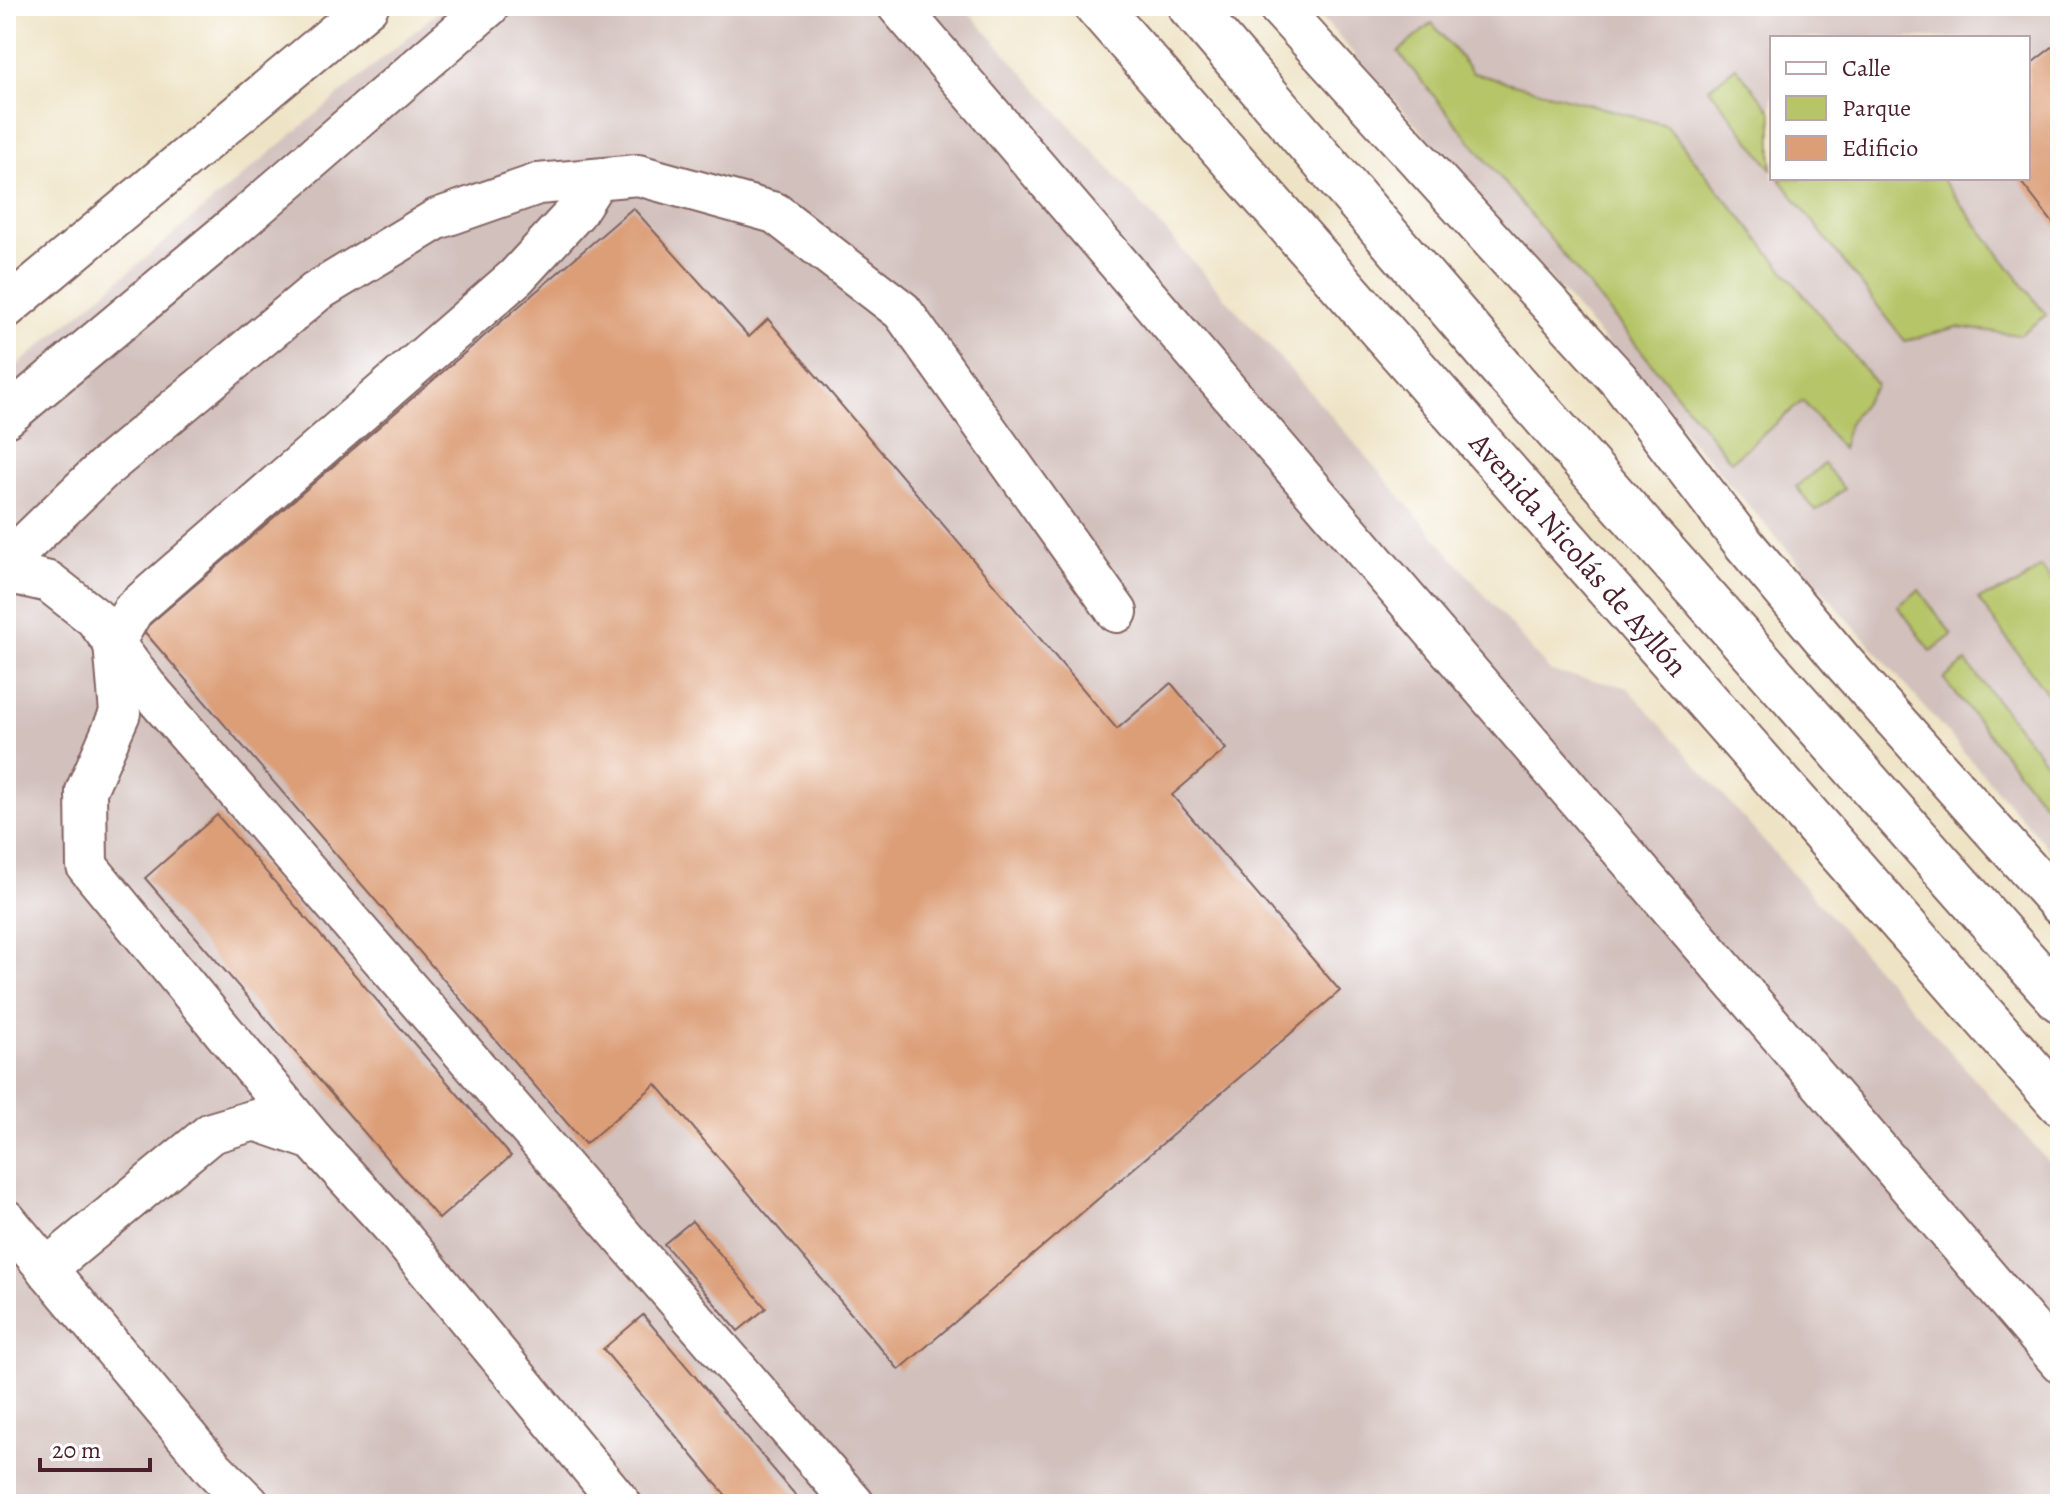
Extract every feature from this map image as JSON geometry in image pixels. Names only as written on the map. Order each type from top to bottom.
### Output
[{"type":"main road","name":"Avenida Nicolás de Ayllón","points":[[1097,6],[2060,1103]]},
{"type":"main road","points":[[1190,6],[1491,356],[2060,1000]]},
{"type":"street","points":[[6,308],[368,6]]},
{"type":"street","points":[[6,417],[230,230],[489,6]]},
{"type":"street","points":[[898,6],[2060,1362]]},
{"type":"street","points":[[1278,6],[1619,380],[1744,544],[1834,651],[2060,905]]},
{"type":"street","points":[[6,563],[103,469],[316,292],[437,219],[538,184],[638,175],[775,213],[902,311],[1117,612]]},
{"type":"street","points":[[597,179],[576,212],[516,277],[133,610],[114,643],[120,713],[86,791],[87,866],[313,1140],[392,1226],[621,1504]]},
{"type":"street","points":[[6,572],[49,582],[95,618],[146,686],[854,1504]]},
{"type":"street","points":[[46,1269],[211,1133],[255,1120],[313,1140]]},
{"type":"street","points":[[6,1220],[213,1468],[249,1504]]},
{"type":"shaded area","points":[[445,6],[963,6],[1320,403],[1551,672],[1627,687],[2060,1175],[2060,1504],[6,1504],[6,375]]},
{"type":"shaded area","points":[[1312,6],[2060,6],[2060,862]]},
{"type":"green space","points":[[1432,23],[1473,73],[1666,125],[1877,385],[1849,422],[1842,449],[1803,401],[1731,461],[1398,52]]},
{"type":"green space","points":[[1736,67],[1770,110],[1770,166],[1709,88]]},
{"type":"green space","points":[[1781,180],[1943,180],[2046,315],[2020,335],[1957,327],[1905,341]]},
{"type":"green space","points":[[1824,464],[1844,489],[1816,511],[1796,487]]},
{"type":"green space","points":[[2041,567],[2060,593],[2060,711],[1978,599],[2017,585]]},
{"type":"green space","points":[[1919,590],[1952,635],[1931,651],[1898,606]]},
{"type":"green space","points":[[1966,662],[2060,780],[2060,810],[2053,815],[1944,679]]},
{"type":"building","points":[[2060,41],[2060,232],[2020,180],[2030,180],[2030,64]]},
{"type":"building","points":[[633,208],[749,337],[768,319],[1117,729],[1171,683],[1226,749],[1172,795],[1340,991],[899,1370],[656,1084],[585,1144],[143,630]]},
{"type":"building","points":[[217,815],[511,1156],[439,1219],[145,878]]},
{"type":"building","points":[[692,1221],[766,1308],[738,1331],[664,1244]]},
{"type":"building","points":[[643,1315],[803,1504],[733,1504],[603,1349]]}]
